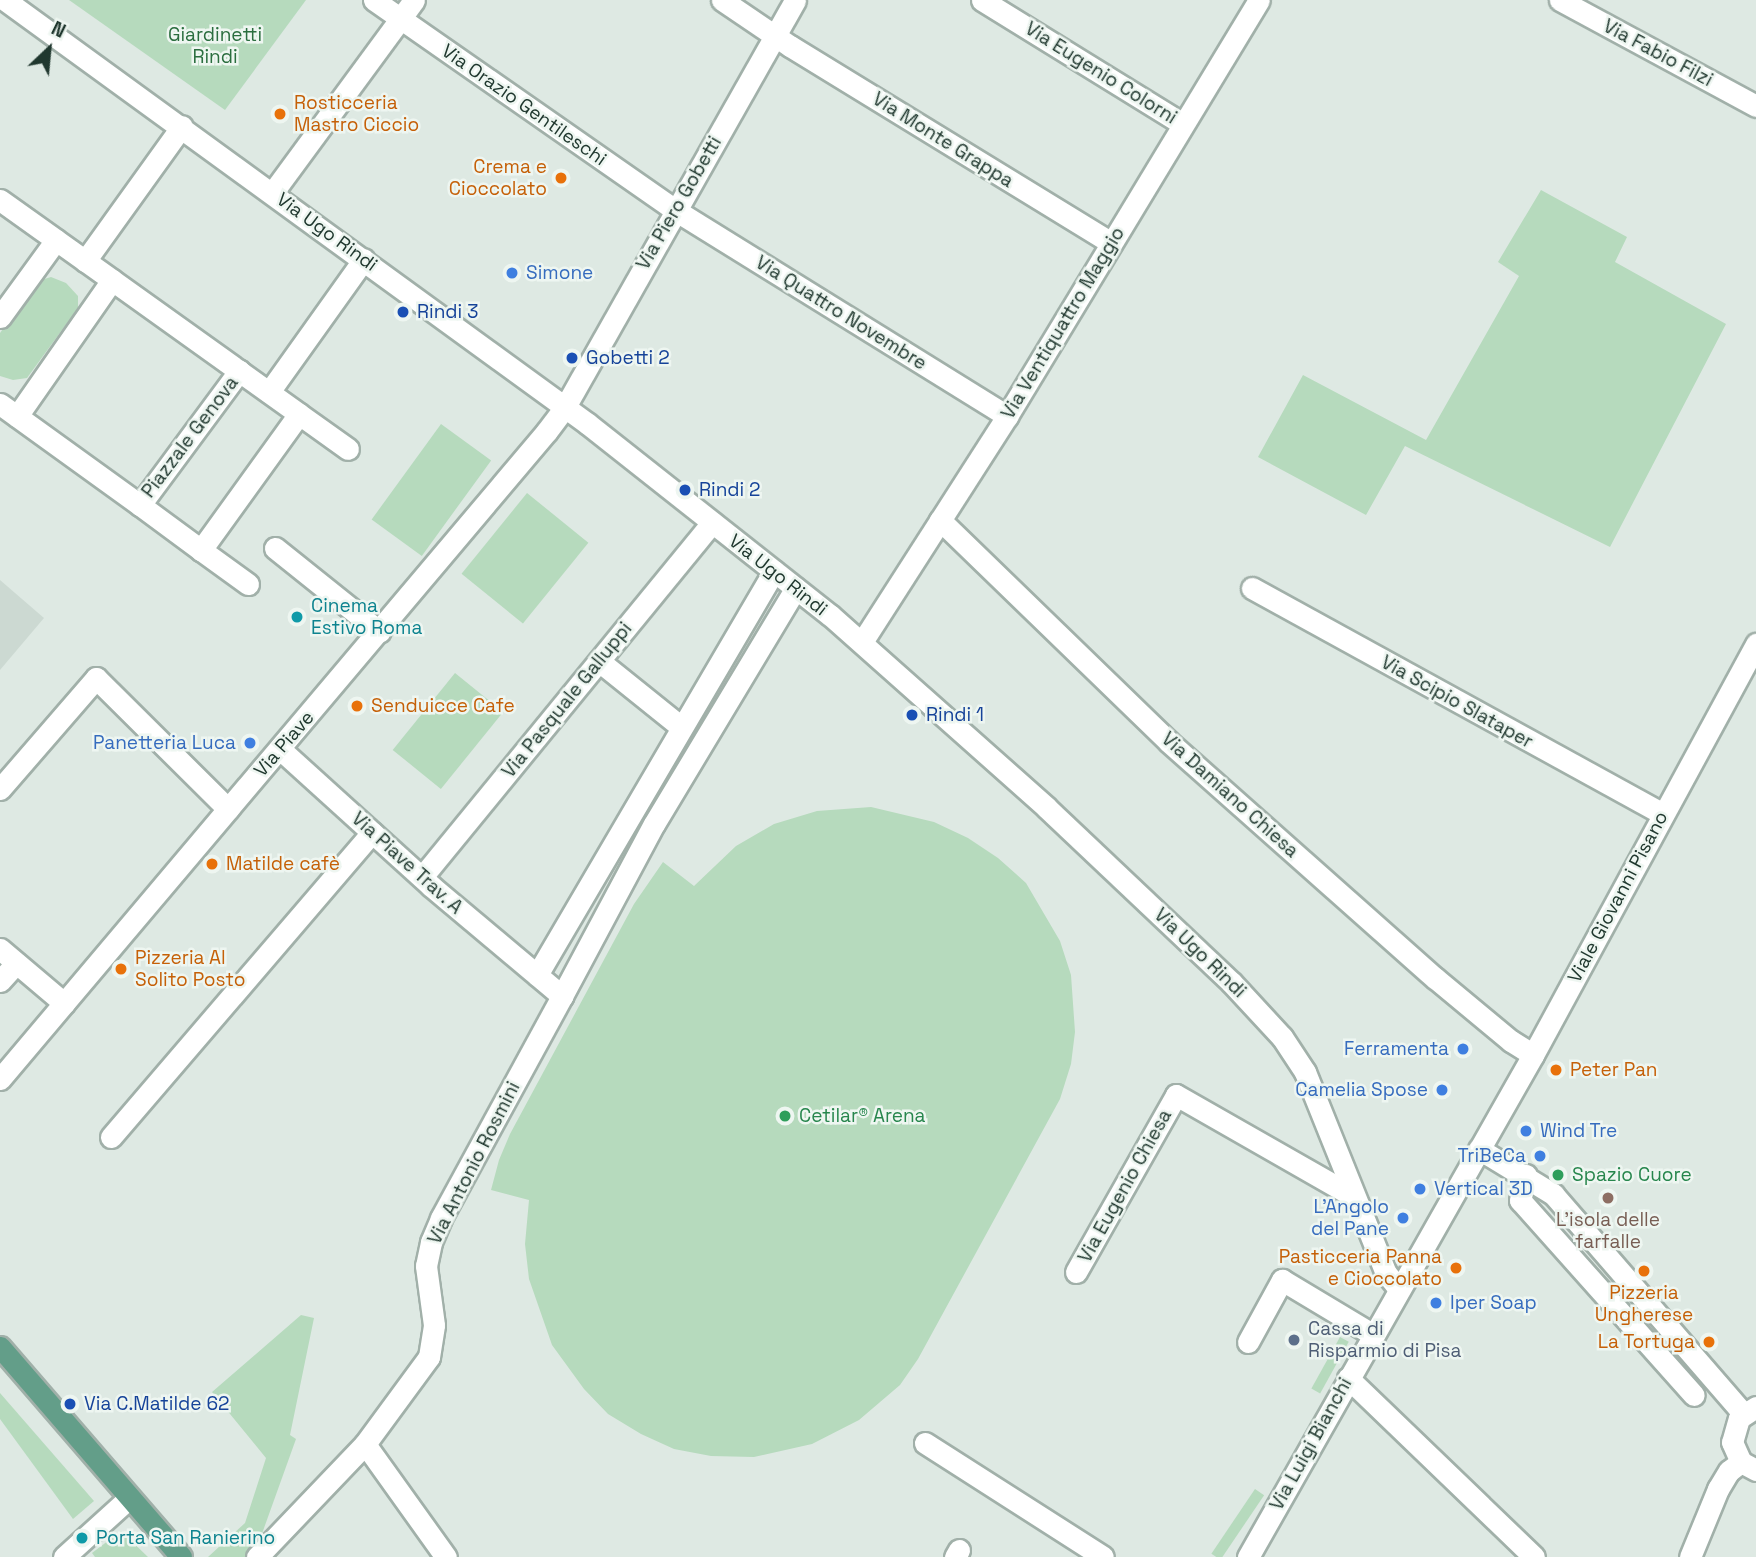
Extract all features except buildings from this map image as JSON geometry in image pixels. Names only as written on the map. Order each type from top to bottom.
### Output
[{"type":"main road","points":[[0,1347],[128,1499],[181,1557]]},
{"type":"street","points":[[0,10],[6,0]]},
{"type":"street","name":"Via Ugo Rindi","points":[[6,0],[565,407],[862,642],[1047,808],[1261,1012],[1305,1072],[1386,1273],[1399,1289]]},
{"type":"street","name":"Via Orazio Gentileschi","points":[[374,0],[675,210]]},
{"type":"street","points":[[273,192],[414,0]]},
{"type":"street","name":"Via Monte Grappa","points":[[722,0],[775,36],[1111,243]]},
{"type":"street","name":"Via Piero Gobetti","points":[[565,407],[794,0]]},
{"type":"street","name":"Via Eugenio Colorni","points":[[982,0],[1183,124]]},
{"type":"street","name":"Via Ventiquattro Maggio","points":[[862,642],[1007,416],[1259,0]]},
{"type":"street","name":"Via Fabio Filzi","points":[[1560,0],[1756,106]]},
{"type":"street","points":[[85,261],[182,126]]},
{"type":"street","points":[[0,200],[239,371]]},
{"type":"street","name":"Via Quattro Novembre","points":[[675,210],[1007,416]]},
{"type":"street","points":[[0,317],[56,240]]},
{"type":"street","name":"Piazzale Genova","points":[[269,392],[364,259]]},
{"type":"street","points":[[112,280],[8,410],[140,505]]},
{"type":"street","name":"Piazzale Genova","points":[[248,584],[140,505],[239,371],[348,449]]},
{"type":"street","name":"Via Piave","points":[[0,1079],[515,473],[565,407]]},
{"type":"street","points":[[201,550],[299,414]]},
{"type":"street","name":"Via Damiano Chiesa","points":[[940,520],[1169,742],[1435,978],[1511,1041],[1533,1055]]},
{"type":"street","name":"Via Pasquale Galluppi","points":[[422,877],[712,523]]},
{"type":"street","points":[[275,548],[380,632]]},
{"type":"street","points":[[562,996],[537,975],[774,571]]},
{"type":"street","name":"Via Antonio Rosmini","points":[[257,1557],[366,1444],[429,1357],[434,1325],[426,1266],[431,1242],[441,1218],[654,824],[796,589]]},
{"type":"street","name":"Via Scipio Slataper","points":[[1252,589],[1663,814]]},
{"type":"street","name":"Viale Giovanni Pisano","points":[[1479,1149],[1533,1055],[1756,644]]},
{"type":"street","points":[[599,661],[681,727]]},
{"type":"street","points":[[0,789],[96,678],[228,809]]},
{"type":"street","name":"Via Piave Trav. A","points":[[280,749],[422,877],[537,975]]},
{"type":"street","points":[[111,1137],[372,833]]},
{"type":"street","points":[[0,981],[8,956],[64,1003]]},
{"type":"street","name":"Via Eugenio Chiesa","points":[[1076,1272],[1176,1095],[1353,1196]]},
{"type":"street","points":[[1479,1149],[1553,1194],[1750,1410],[1735,1424],[1732,1442],[1749,1466],[1729,1471],[1718,1489],[1690,1557]]},
{"type":"street","name":"Via Luigi Bianchi","points":[[1248,1557],[1479,1149]]},
{"type":"street","points":[[1525,1175],[1520,1200],[1694,1395]]},
{"type":"street","points":[[1248,1342],[1282,1280],[1372,1334]]},
{"type":"street","points":[[1636,1333],[1659,1313]]},
{"type":"street","points":[[1348,1378],[1535,1557]]},
{"type":"street","points":[[925,1443],[1104,1557]]},
{"type":"street","points":[[366,1444],[446,1557]]},
{"type":"street","points":[[64,1557],[128,1499]]},
{"type":"shaded area","points":[[0,580],[44,618],[0,670]]},
{"type":"green space","name":"Giardinetti Rindi","points":[[69,0],[306,0],[225,110]]},
{"type":"green space","points":[[1541,190],[1627,237],[1615,262],[1726,324],[1610,547],[1405,446],[1366,515],[1258,457],[1303,375],[1426,440],[1519,276],[1498,262]]},
{"type":"green space","points":[[51,277],[66,283],[78,296],[78,308],[27,378],[13,380],[0,376],[0,333],[38,281]]},
{"type":"green space","points":[[441,424],[491,460],[422,556],[372,519]]},
{"type":"green space","points":[[527,493],[588,543],[523,624],[462,574]]},
{"type":"green space","points":[[455,673],[503,712],[441,789],[393,750]]},
{"type":"green space","name":"Cetilar® Arena","points":[[871,807],[934,822],[968,838],[998,858],[1026,883],[1060,941],[1071,975],[1075,1032],[1071,1064],[1060,1099],[918,1359],[900,1385],[859,1420],[812,1444],[754,1457],[711,1456],[674,1449],[641,1434],[608,1414],[584,1389],[552,1345],[529,1279],[525,1244],[529,1200],[491,1190],[499,1160],[510,1134],[634,904],[663,862],[694,886],[736,846],[774,824],[817,811]]},
{"type":"green space","points":[[301,1315],[314,1318],[290,1435],[296,1439],[259,1542],[245,1557],[208,1557],[245,1523],[266,1458],[212,1392]]},
{"type":"green space","points":[[1340,1337],[1349,1342],[1320,1393],[1311,1389]]},
{"type":"green space","points":[[0,1393],[94,1501],[73,1519],[0,1419]]},
{"type":"green space","points":[[1255,1489],[1264,1495],[1222,1557],[1211,1554]]},
{"type":"green space","points":[[121,1531],[148,1557],[95,1557],[92,1553]]},
{"type":"place","name":"Rosticceria Mastro Ciccio","points":[[280,114]]},
{"type":"place","name":"Crema e Cioccolato","points":[[561,178]]},
{"type":"place","name":"Simone","points":[[512,273]]},
{"type":"place","name":"Rindi 3","points":[[403,312]]},
{"type":"place","name":"Gobetti 2","points":[[572,358]]},
{"type":"place","name":"Rindi 2","points":[[685,490]]},
{"type":"place","name":"Cinema Estivo Roma","points":[[297,617]]},
{"type":"place","name":"Senduicce Cafe","points":[[357,706]]},
{"type":"place","name":"Rindi 1","points":[[912,715]]},
{"type":"place","name":"Panetteria Luca","points":[[250,743]]},
{"type":"place","name":"Matilde cafè","points":[[212,864]]},
{"type":"place","name":"Pizzeria Al Solito Posto","points":[[121,969]]},
{"type":"place","name":"Ferramenta","points":[[1463,1049]]},
{"type":"place","name":"Peter Pan","points":[[1556,1070]]},
{"type":"place","name":"Camelia Spose","points":[[1442,1090]]},
{"type":"place","name":"Cetilar® Arena","points":[[785,1116]]},
{"type":"place","name":"Wind Tre","points":[[1526,1131]]},
{"type":"place","name":"TriBeCa","points":[[1540,1156]]},
{"type":"place","name":"Spazio Cuore","points":[[1558,1175]]},
{"type":"place","name":"Vertical 3D","points":[[1420,1189]]},
{"type":"place","name":"L'isola delle farfalle","points":[[1608,1198]]},
{"type":"place","name":"L'Angolo del Pane","points":[[1403,1218]]},
{"type":"place","name":"Pasticceria Panna e Cioccolato","points":[[1456,1268]]},
{"type":"place","name":"Pizzeria Ungherese","points":[[1644,1271]]},
{"type":"place","name":"Iper Soap","points":[[1436,1303]]},
{"type":"place","name":"Cassa di Risparmio di Pisa","points":[[1294,1340]]},
{"type":"place","name":"La Tortuga","points":[[1709,1342]]},
{"type":"place","name":"Via C.Matilde 62","points":[[70,1404]]},
{"type":"place","name":"Porta San Ranierino","points":[[82,1538]]}]
